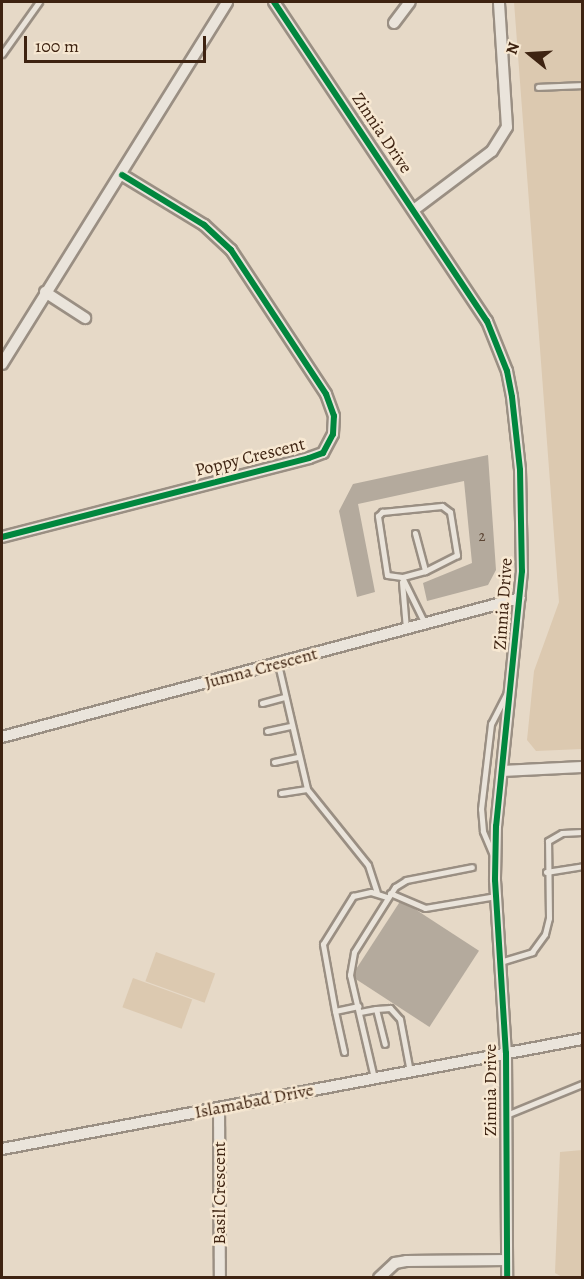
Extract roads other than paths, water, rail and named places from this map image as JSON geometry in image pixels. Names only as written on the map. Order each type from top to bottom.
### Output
[{"type":"street","points":[[2,364],[45,292],[122,175],[227,2]]},
{"type":"street","name":"Zinnia Drive","points":[[274,2],[415,209],[487,321],[507,371],[520,470],[520,598],[495,862],[506,1053],[507,1278]]},
{"type":"street","points":[[394,22],[410,2]]},
{"type":"street","points":[[415,209],[492,151],[507,127],[500,2]]},
{"type":"street","name":"Poppy Crescent","points":[[2,537],[309,458],[323,453],[333,434],[334,416],[326,394],[231,250],[204,225],[122,175]]},
{"type":"street","points":[[45,292],[85,318]]},
{"type":"street","name":"Jumna Crescent","points":[[2,737],[520,598]]},
{"type":"street","points":[[502,771],[582,767]]},
{"type":"street","name":"Islamabad Drive","points":[[2,1149],[582,1039]]},
{"type":"street","name":"Basil Crescent","points":[[219,1108],[220,1278]]},
{"type":"street","points":[[379,1278],[395,1263],[406,1260],[507,1260]]},
{"type":"lane","points":[[2,54],[39,2]]},
{"type":"lane","points":[[538,87],[582,85]]},
{"type":"lane","points":[[442,507],[450,512],[459,551],[452,560],[425,571],[391,578],[384,572],[376,523],[382,512],[442,507]]},
{"type":"lane","points":[[415,533],[425,571]]},
{"type":"lane","points":[[402,577],[426,624]]},
{"type":"lane","points":[[402,577],[406,630]]},
{"type":"lane","points":[[278,664],[297,757],[307,789],[368,865],[377,892]]},
{"type":"lane","points":[[495,862],[483,831],[481,809],[491,724],[512,685]]},
{"type":"lane","points":[[262,703],[285,697]]},
{"type":"lane","points":[[267,731],[291,726]]},
{"type":"lane","points":[[274,762],[297,757]]},
{"type":"lane","points":[[281,793],[307,789]]},
{"type":"lane","points":[[500,962],[519,958],[540,944],[549,918],[546,872],[548,841],[562,833],[582,832]]},
{"type":"lane","points":[[546,872],[582,866]]},
{"type":"lane","points":[[374,1078],[350,975],[354,952],[388,895],[406,880],[472,867]]},
{"type":"lane","points":[[344,1052],[323,944],[353,896],[360,892],[377,892],[425,908],[496,896]]},
{"type":"lane","points":[[335,1011],[390,1008],[400,1019],[410,1072]]},
{"type":"lane","points":[[376,1009],[385,1044]]},
{"type":"lane","points":[[505,1116],[582,1084]]}]
